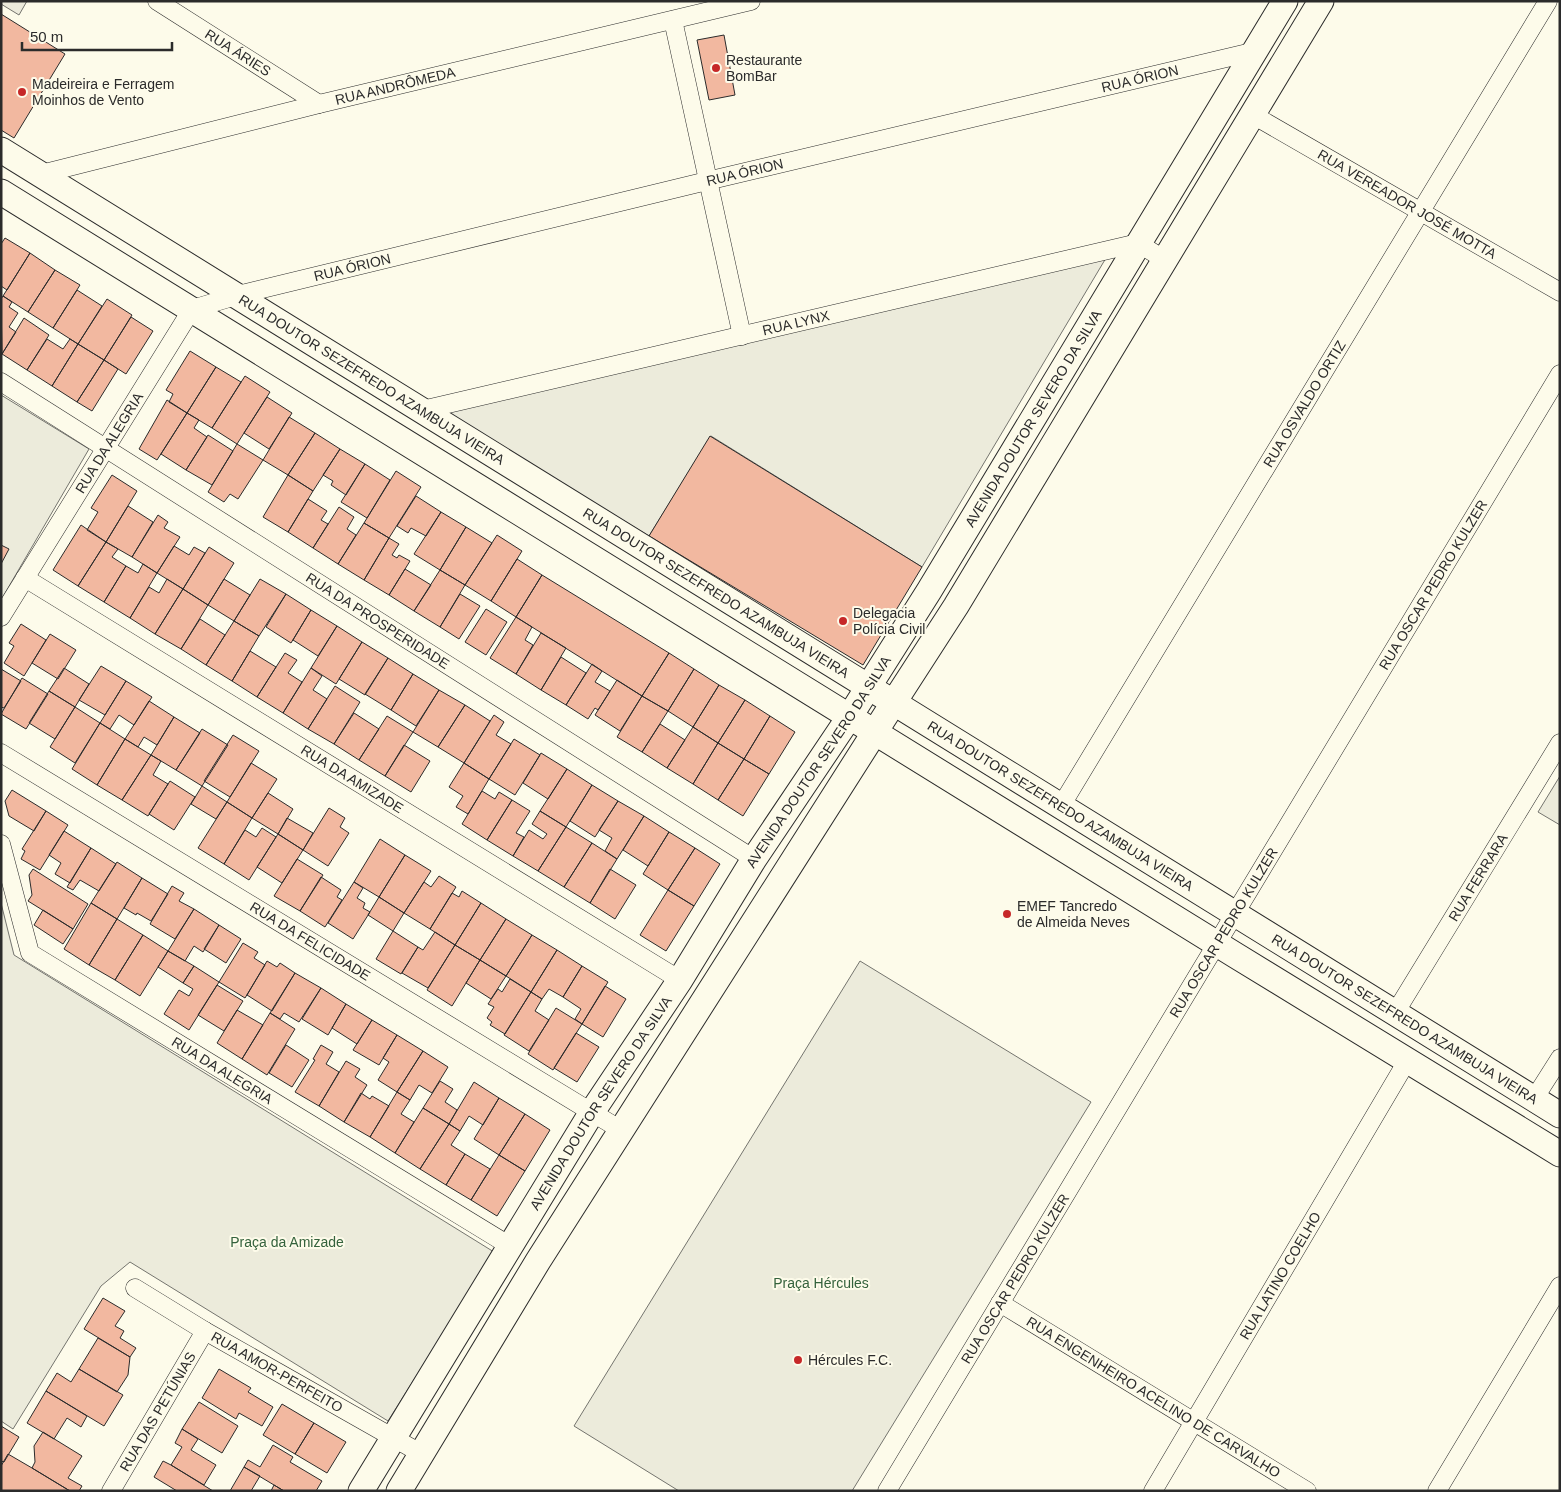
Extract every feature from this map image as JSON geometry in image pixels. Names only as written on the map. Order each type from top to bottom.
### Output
[{"type":"main road","name":"AVENIDA DOUTOR SEVERO DA SILVA","points":[[360,1491],[592,1112],[680,980],[754,859],[850,716],[929,591],[1256,51],[1284,1]]},
{"type":"main road","points":[[399,1491],[538,1260],[956,606],[1321,1]]},
{"type":"main road","name":"RUA DOUTOR SEZEFREDO AZAMBUJA VIEIRA","points":[[1,150],[1560,1115]]},
{"type":"main road","points":[[1,192],[1560,1154]]},
{"type":"main road","points":[[668,604],[688,575]]},
{"type":"main road","points":[[929,591],[956,606]]},
{"type":"street","name":"RUA ÁRIES","points":[[156,1],[319,104]]},
{"type":"street","name":"RUA ANDRÔMEDA","points":[[41,174],[319,104],[751,1]]},
{"type":"street","name":"RUA OSVALDO ORTIZ","points":[[1061,806],[1548,1]]},
{"type":"street","points":[[672,20],[742,336]]},
{"type":"street","name":"RUA ÓRION","points":[[237,296],[707,181],[1256,51]]},
{"type":"street","name":"RUA VEREADOR JOSÉ MOTTA","points":[[1253,115],[1560,292]]},
{"type":"street","points":[[1138,243],[1165,260]]},
{"type":"street","name":"RUA LYNX","points":[[422,410],[1138,243]]},
{"type":"street","points":[[192,310],[237,296]]},
{"type":"street","name":"RUA DA ALEGRIA","points":[[1,617],[192,310]]},
{"type":"street","name":"RUA OSCAR PEDRO KULZER","points":[[887,1491],[1560,374]]},
{"type":"street","name":"RUA DA PROSPERIDADE","points":[[1,382],[754,859]]},
{"type":"street","name":"RUA DA AMIZADE","points":[[25,578],[680,980]]},
{"type":"street","name":"RUA FERRARA","points":[[1396,1013],[1560,743]]},
{"type":"street","name":"RUA DA FELICIDADE","points":[[1,753],[621,1130]]},
{"type":"street","name":"RUA DA ALEGRIA","points":[[1,844],[30,953],[510,1246]]},
{"type":"street","points":[[1534,1099],[1560,1058]]},
{"type":"street","name":"RUA LATINO COELHO","points":[[1153,1491],[1407,1061]]},
{"type":"street","points":[[1437,1491],[1560,1286]]},
{"type":"street","name":"RUA AMOR-PERFEITO","points":[[135,1288],[205,1331],[422,1454]]},
{"type":"street","name":"RUA ENGENHEIRO ACELINO DE CARVALHO","points":[[1000,1303],[1307,1491]]},
{"type":"street","name":"RUA DAS PETÚNIAS","points":[[111,1491],[205,1331]]},
{"type":"green space","points":[[1106,258],[922,567],[711,436],[649,536],[446,413]]},
{"type":"green space","points":[[1,395],[89,449],[1,600]]},
{"type":"green space","points":[[1560,776],[1560,825],[1538,812]]},
{"type":"green space","name":"Praça da Amizade","points":[[1,903],[14,955],[494,1252],[388,1421],[130,1262],[101,1286],[13,1429],[1,1421]]},
{"type":"green space","name":"Praça Hércules","points":[[860,961],[1091,1102],[852,1491],[679,1491],[574,1426]]},
{"type":"shaded area","points":[[1,1],[27,1],[19,15],[1,4]]},
{"type":"building","name":"Madeireira e Ferragem Moinhos de Vento","points":[[1,14],[65,54],[14,138],[1,130]]},
{"type":"building","name":"Restaurante BomBar","points":[[724,35],[735,95],[709,100],[697,40]]},
{"type":"building","points":[[5,238],[30,253],[7,290],[1,286],[1,244]]},
{"type":"building","points":[[30,253],[55,270],[28,312],[3,296]]},
{"type":"building","points":[[55,270],[80,285],[53,328],[28,312]]},
{"type":"building","points":[[77,290],[102,306],[78,344],[53,328]]},
{"type":"building","points":[[3,296],[12,302],[9,307],[18,313],[9,327],[16,332],[2,354],[1,299]]},
{"type":"building","points":[[107,299],[132,315],[104,360],[78,344]]},
{"type":"building","points":[[131,317],[153,331],[126,374],[104,360]]},
{"type":"building","points":[[24,318],[49,335],[27,370],[2,354]]},
{"type":"building","points":[[47,339],[63,349],[70,339],[78,344],[52,386],[27,370]]},
{"type":"building","points":[[78,344],[104,360],[77,402],[52,386]]},
{"type":"building","points":[[190,351],[216,367],[187,413],[169,402],[173,394],[166,390]]},
{"type":"building","points":[[104,360],[118,369],[92,411],[77,402]]},
{"type":"building","points":[[216,367],[241,382],[212,428],[187,413]]},
{"type":"building","points":[[245,376],[270,392],[237,444],[212,428]]},
{"type":"building","points":[[267,397],[292,413],[269,449],[244,433]]},
{"type":"building","points":[[167,400],[187,413],[157,460],[139,449]]},
{"type":"building","points":[[187,413],[199,420],[194,428],[207,437],[186,470],[161,454]]},
{"type":"building","points":[[289,417],[315,433],[288,475],[263,460]]},
{"type":"building","points":[[315,433],[340,449],[313,491],[288,475]]},
{"type":"building","points":[[208,435],[233,451],[212,485],[186,470]]},
{"type":"building","points":[[710,436],[922,567],[863,665],[649,536]]},
{"type":"building","points":[[237,444],[263,460],[238,499],[230,494],[224,502],[208,492]]},
{"type":"building","points":[[340,449],[365,464],[346,495],[331,485],[333,481],[323,475]]},
{"type":"building","points":[[365,464],[390,480],[367,518],[341,502]]},
{"type":"building","points":[[396,471],[421,487],[389,538],[364,523]]},
{"type":"building","points":[[112,475],[137,491],[106,542],[87,530],[98,512],[91,508]]},
{"type":"building","points":[[288,475],[313,491],[288,532],[263,517]]},
{"type":"building","points":[[416,496],[441,512],[426,536],[411,528],[408,533],[397,526]]},
{"type":"building","points":[[308,499],[327,511],[321,520],[328,524],[313,548],[288,532]]},
{"type":"building","points":[[128,506],[153,522],[132,557],[106,542]]},
{"type":"building","points":[[339,507],[354,517],[347,529],[356,535],[338,564],[313,548]]},
{"type":"building","points":[[441,512],[466,527],[440,570],[414,554]]},
{"type":"building","points":[[158,515],[168,522],[164,528],[180,537],[157,573],[132,557]]},
{"type":"building","points":[[364,523],[389,538],[364,580],[338,564]]},
{"type":"building","points":[[81,525],[106,542],[78,586],[53,570]]},
{"type":"building","points":[[466,527],[492,543],[465,585],[440,570]]},
{"type":"building","points":[[497,535],[522,551],[491,601],[465,585]]},
{"type":"building","points":[[389,538],[399,544],[392,555],[397,558],[399,555],[410,561],[389,595],[364,580]]},
{"type":"building","points":[[106,542],[118,549],[112,557],[126,566],[104,602],[78,586]]},
{"type":"building","points":[[1,545],[9,549],[1,564]]},
{"type":"building","points":[[174,546],[189,555],[194,547],[205,553],[183,589],[157,573]]},
{"type":"building","points":[[209,547],[234,563],[208,605],[183,589]]},
{"type":"building","points":[[517,559],[542,575],[516,617],[491,601]]},
{"type":"building","points":[[143,564],[157,573],[130,618],[104,602],[126,566],[138,573]]},
{"type":"building","points":[[405,569],[431,585],[414,611],[389,595]]},
{"type":"building","points":[[440,570],[465,585],[440,627],[414,611]]},
{"type":"building","points":[[542,575],[669,653],[642,696],[516,617]]},
{"type":"building","points":[[167,579],[183,589],[155,634],[130,618],[149,587],[159,593]]},
{"type":"building","points":[[224,579],[250,595],[234,621],[208,605]]},
{"type":"building","points":[[260,579],[286,594],[259,636],[234,621]]},
{"type":"building","points":[[183,589],[208,605],[181,649],[155,634]]},
{"type":"building","points":[[286,594],[311,610],[291,643],[266,627]]},
{"type":"building","points":[[460,594],[480,606],[459,639],[440,627]]},
{"type":"building","points":[[486,609],[507,622],[486,655],[465,642]]},
{"type":"building","points":[[311,610],[337,626],[318,656],[293,640]]},
{"type":"building","points":[[516,617],[532,627],[525,640],[533,645],[516,674],[490,658]]},
{"type":"building","points":[[200,619],[225,635],[206,665],[181,649]]},
{"type":"building","points":[[234,621],[259,636],[232,681],[206,665]]},
{"type":"building","points":[[21,624],[46,640],[24,676],[4,663],[14,646],[9,643]]},
{"type":"building","points":[[337,626],[362,642],[336,684],[311,668]]},
{"type":"building","points":[[541,633],[566,648],[541,690],[516,674]]},
{"type":"building","points":[[50,634],[76,650],[58,679],[32,663]]},
{"type":"building","points":[[362,642],[388,658],[365,695],[339,679]]},
{"type":"building","points":[[250,651],[276,667],[257,697],[232,681]]},
{"type":"building","points":[[285,653],[297,660],[288,673],[302,682],[283,713],[257,697]]},
{"type":"building","points":[[669,653],[694,669],[668,711],[642,696]]},
{"type":"building","points":[[561,657],[586,673],[566,705],[541,690]]},
{"type":"building","points":[[388,658],[413,674],[391,710],[365,694]]},
{"type":"building","points":[[592,664],[602,671],[595,682],[610,691],[598,710],[595,708],[588,719],[566,705]]},
{"type":"building","points":[[101,666],[126,681],[105,715],[79,700]]},
{"type":"building","points":[[64,668],[89,684],[75,707],[49,691]]},
{"type":"building","points":[[311,668],[322,676],[313,690],[327,699],[308,729],[283,713]]},
{"type":"building","points":[[1,669],[21,681],[4,708],[1,707]]},
{"type":"building","points":[[694,669],[719,685],[693,727],[668,711]]},
{"type":"building","points":[[413,674],[439,690],[416,726],[391,710]]},
{"type":"building","points":[[22,678],[48,694],[26,729],[1,714]]},
{"type":"building","points":[[617,680],[642,696],[620,731],[595,715]]},
{"type":"building","points":[[126,681],[152,697],[134,725],[119,715],[110,729],[100,723]]},
{"type":"building","points":[[719,685],[745,700],[718,743],[693,727]]},
{"type":"building","points":[[335,686],[360,702],[334,744],[308,729]]},
{"type":"building","points":[[439,690],[465,705],[438,747],[413,732]]},
{"type":"building","points":[[49,691],[75,707],[55,739],[29,723]]},
{"type":"building","points":[[642,696],[668,711],[642,752],[617,737]]},
{"type":"building","points":[[745,700],[770,716],[744,759],[718,743]]},
{"type":"building","points":[[149,701],[174,717],[157,745],[144,737],[138,747],[125,739]]},
{"type":"building","points":[[465,705],[490,721],[464,763],[438,747]]},
{"type":"building","points":[[75,707],[100,723],[75,763],[50,747]]},
{"type":"building","points":[[354,713],[379,729],[359,760],[334,744]]},
{"type":"building","points":[[494,715],[504,722],[496,735],[511,744],[489,779],[464,763]]},
{"type":"building","points":[[387,716],[413,732],[385,776],[359,760]]},
{"type":"building","points":[[770,716],[795,732],[769,774],[744,759]]},
{"type":"building","points":[[174,717],[200,733],[176,770],[151,755]]},
{"type":"building","points":[[100,723],[125,739],[97,785],[72,769]]},
{"type":"building","points":[[660,724],[685,740],[667,768],[642,752]]},
{"type":"building","points":[[693,727],[718,743],[693,784],[667,768]]},
{"type":"building","points":[[202,729],[228,745],[202,786],[176,770]]},
{"type":"building","points":[[233,735],[259,751],[230,797],[204,781]]},
{"type":"building","points":[[125,739],[151,755],[122,800],[97,785]]},
{"type":"building","points":[[514,739],[540,755],[515,795],[489,779]]},
{"type":"building","points":[[718,743],[744,759],[718,800],[693,784]]},
{"type":"building","points":[[404,745],[430,761],[411,792],[385,776]]},
{"type":"building","points":[[541,753],[567,769],[548,799],[523,783]]},
{"type":"building","points":[[151,755],[161,761],[153,775],[168,784],[148,816],[122,800]]},
{"type":"building","points":[[744,759],[769,774],[743,816],[718,800]]},
{"type":"building","points":[[251,763],[277,779],[252,818],[227,802]]},
{"type":"building","points":[[464,763],[489,779],[468,814],[456,807],[463,796],[449,787]]},
{"type":"building","points":[[567,769],[592,785],[566,827],[540,811]]},
{"type":"building","points":[[170,781],[195,797],[174,830],[149,814]]},
{"type":"building","points":[[592,785],[618,801],[595,837],[570,821]]},
{"type":"building","points":[[202,786],[227,802],[216,819],[191,804]]},
{"type":"building","points":[[12,790],[46,811],[34,831],[9,816],[5,801]]},
{"type":"building","points":[[482,791],[495,799],[499,792],[512,800],[487,840],[462,824]]},
{"type":"building","points":[[268,793],[293,809],[278,834],[252,818]]},
{"type":"building","points":[[512,800],[530,811],[516,833],[524,837],[513,856],[487,840]]},
{"type":"building","points":[[618,801],[644,816],[617,859],[605,851],[612,838],[599,830]]},
{"type":"building","points":[[227,802],[252,818],[224,864],[198,848]]},
{"type":"building","points":[[329,808],[345,818],[340,827],[349,833],[328,866],[303,850]]},
{"type":"building","points":[[46,811],[68,825],[40,870],[21,859],[25,851],[22,849]]},
{"type":"building","points":[[540,811],[566,827],[538,871],[513,856],[529,830],[543,839],[547,834],[532,824]]},
{"type":"building","points":[[644,816],[669,832],[648,866],[623,850]]},
{"type":"building","points":[[287,818],[313,833],[303,850],[278,834]]},
{"type":"building","points":[[566,827],[592,843],[564,887],[538,871]]},
{"type":"building","points":[[262,828],[276,837],[249,880],[224,864],[245,830],[256,837]]},
{"type":"building","points":[[64,831],[91,848],[70,883],[55,874],[61,863],[49,855]]},
{"type":"building","points":[[669,832],[695,848],[668,890],[643,874]]},
{"type":"building","points":[[278,834],[303,850],[282,883],[257,867]]},
{"type":"building","points":[[380,839],[405,855],[379,897],[354,882]]},
{"type":"building","points":[[592,843],[617,859],[590,903],[564,887]]},
{"type":"building","points":[[91,848],[116,864],[99,891],[80,880],[73,890],[67,887]]},
{"type":"building","points":[[695,848],[720,864],[694,906],[668,890]]},
{"type":"building","points":[[405,855],[431,871],[404,913],[379,897]]},
{"type":"building","points":[[297,859],[323,875],[300,911],[274,896]]},
{"type":"building","points":[[117,862],[142,878],[117,919],[91,903]]},
{"type":"building","points":[[33,869],[88,904],[73,929],[28,901],[32,895],[29,875]]},
{"type":"building","points":[[610,869],[636,885],[615,919],[590,903]]},
{"type":"building","points":[[439,876],[456,887],[430,929],[404,913],[424,882],[431,887]]},
{"type":"building","points":[[321,877],[341,890],[337,897],[342,900],[325,927],[300,911]]},
{"type":"building","points":[[142,878],[168,894],[151,921],[124,908]]},
{"type":"building","points":[[354,882],[363,888],[357,898],[365,903],[363,908],[370,912],[353,939],[328,923]]},
{"type":"building","points":[[172,886],[184,893],[179,901],[194,909],[175,939],[150,924]]},
{"type":"building","points":[[668,890],[694,906],[666,951],[640,935]]},
{"type":"building","points":[[462,891],[481,903],[455,945],[430,929],[452,893],[459,897]]},
{"type":"building","points":[[379,897],[404,913],[393,931],[368,915]]},
{"type":"building","points":[[91,903],[117,919],[89,965],[64,949]]},
{"type":"building","points":[[481,903],[506,919],[480,960],[455,945]]},
{"type":"building","points":[[194,909],[219,925],[203,952],[194,946],[185,961],[168,951]]},
{"type":"building","points":[[43,910],[73,929],[63,944],[34,925]]},
{"type":"building","points":[[117,919],[143,935],[115,980],[89,965]]},
{"type":"building","points":[[506,919],[532,935],[506,976],[480,960]]},
{"type":"building","points":[[219,925],[241,939],[226,963],[204,949]]},
{"type":"building","points":[[393,931],[418,947],[401,974],[376,959]]},
{"type":"building","points":[[435,932],[455,945],[428,988],[402,973],[418,947],[423,950]]},
{"type":"building","points":[[143,935],[168,951],[140,996],[115,980]]},
{"type":"building","points":[[532,935],[557,950],[531,992],[506,976]]},
{"type":"building","points":[[243,943],[258,952],[254,958],[265,965],[245,998],[219,982]]},
{"type":"building","points":[[455,945],[480,960],[452,1006],[427,990]]},
{"type":"building","points":[[557,950],[582,966],[563,997],[549,989],[542,999],[531,992]]},
{"type":"building","points":[[168,951],[194,966],[183,983],[158,967]]},
{"type":"building","points":[[480,960],[506,976],[491,999],[466,983]]},
{"type":"building","points":[[267,961],[277,967],[280,963],[295,973],[272,1011],[247,995]]},
{"type":"building","points":[[194,966],[219,982],[189,1030],[164,1014],[179,990],[189,996],[193,989],[183,983]]},
{"type":"building","points":[[582,966],[608,982],[582,1024],[575,1019],[581,1009],[563,997]]},
{"type":"building","points":[[295,973],[321,988],[299,1022],[284,1013],[280,1019],[270,1013]]},
{"type":"building","points":[[510,979],[531,992],[505,1034],[490,1025],[492,1022],[487,1018],[494,1007],[488,1004],[498,989],[502,992]]},
{"type":"building","points":[[217,985],[243,1001],[224,1031],[198,1015]]},
{"type":"building","points":[[605,986],[626,999],[603,1037],[582,1024]]},
{"type":"building","points":[[321,988],[346,1004],[328,1035],[302,1019]]},
{"type":"building","points":[[531,992],[542,999],[535,1011],[549,1020],[529,1051],[504,1035]]},
{"type":"building","points":[[346,1004],[372,1020],[357,1044],[332,1028]]},
{"type":"building","points":[[556,1008],[582,1024],[553,1070],[528,1054]]},
{"type":"building","points":[[237,1010],[263,1025],[242,1059],[217,1043]]},
{"type":"building","points":[[270,1013],[295,1029],[267,1075],[242,1059]]},
{"type":"building","points":[[372,1020],[397,1035],[379,1065],[353,1050]]},
{"type":"building","points":[[576,1033],[599,1047],[577,1082],[554,1068]]},
{"type":"building","points":[[397,1035],[423,1051],[397,1092],[378,1080],[389,1062],[383,1058]]},
{"type":"building","points":[[286,1045],[309,1060],[292,1087],[269,1073]]},
{"type":"building","points":[[321,1045],[333,1052],[326,1064],[339,1072],[319,1106],[295,1092],[315,1060],[313,1059]]},
{"type":"building","points":[[423,1051],[448,1067],[432,1093],[419,1085],[410,1100],[397,1092]]},
{"type":"building","points":[[346,1061],[360,1069],[355,1077],[367,1085],[344,1122],[319,1106]]},
{"type":"building","points":[[440,1081],[453,1089],[445,1102],[457,1110],[449,1124],[423,1108]]},
{"type":"building","points":[[474,1082],[499,1098],[483,1125],[469,1116],[460,1131],[449,1124]]},
{"type":"building","points":[[397,1092],[410,1100],[401,1114],[414,1122],[395,1153],[370,1137]]},
{"type":"building","points":[[361,1093],[370,1099],[372,1096],[389,1106],[370,1137],[344,1122]]},
{"type":"building","points":[[499,1098],[525,1114],[499,1155],[474,1139]]},
{"type":"building","points":[[423,1108],[449,1124],[420,1169],[395,1153]]},
{"type":"building","points":[[525,1114],[550,1130],[525,1171],[499,1155]]},
{"type":"building","points":[[449,1124],[460,1131],[451,1145],[465,1154],[446,1185],[420,1169]]},
{"type":"building","points":[[465,1154],[490,1169],[471,1200],[446,1185]]},
{"type":"building","points":[[499,1155],[525,1171],[497,1216],[471,1200]]},
{"type":"building","points":[[103,1298],[125,1311],[115,1326],[124,1331],[120,1338],[136,1348],[130,1357],[84,1329]]},
{"type":"building","points":[[98,1338],[130,1357],[128,1375],[117,1392],[79,1369]]},
{"type":"building","points":[[79,1369],[123,1395],[104,1426],[46,1391],[57,1373],[71,1382]]},
{"type":"building","points":[[219,1369],[251,1388],[248,1392],[273,1407],[262,1426],[239,1413],[236,1419],[202,1398]]},
{"type":"building","points":[[46,1391],[87,1416],[81,1427],[67,1418],[54,1439],[27,1423]]},
{"type":"building","points":[[199,1402],[238,1426],[222,1453],[182,1429]]},
{"type":"building","points":[[282,1404],[314,1423],[295,1454],[263,1435]]},
{"type":"building","points":[[314,1423],[346,1442],[327,1473],[295,1454]]},
{"type":"building","points":[[1,1426],[19,1437],[4,1462],[1,1461]]},
{"type":"building","points":[[182,1429],[198,1439],[191,1450],[216,1465],[204,1485],[171,1465],[182,1447],[175,1443]]},
{"type":"building","points":[[43,1432],[82,1456],[68,1478],[82,1486],[79,1491],[70,1491],[32,1468],[35,1462],[34,1446]]},
{"type":"building","points":[[273,1445],[293,1457],[290,1462],[322,1481],[316,1491],[284,1491],[244,1467],[248,1460],[260,1467]]},
{"type":"building","points":[[8,1454],[70,1491],[1,1491],[1,1466]]},
{"type":"building","points":[[163,1461],[213,1491],[177,1491],[154,1477]]},
{"type":"building","points":[[244,1467],[260,1476],[251,1491],[230,1491]]},
{"type":"building","points":[[274,1485],[284,1491],[271,1491]]},
{"type":"place","name":"Restaurante BomBar","points":[[716,68]]},
{"type":"place","name":"Madeireira e Ferragem Moinhos de Vento","points":[[22,92]]},
{"type":"place","name":"Delegacia Polícia Civil","points":[[843,621]]},
{"type":"place","name":"EMEF Tancredo de Almeida Neves","points":[[1007,914]]},
{"type":"place","name":"Hércules F.C.","points":[[798,1360]]}]
